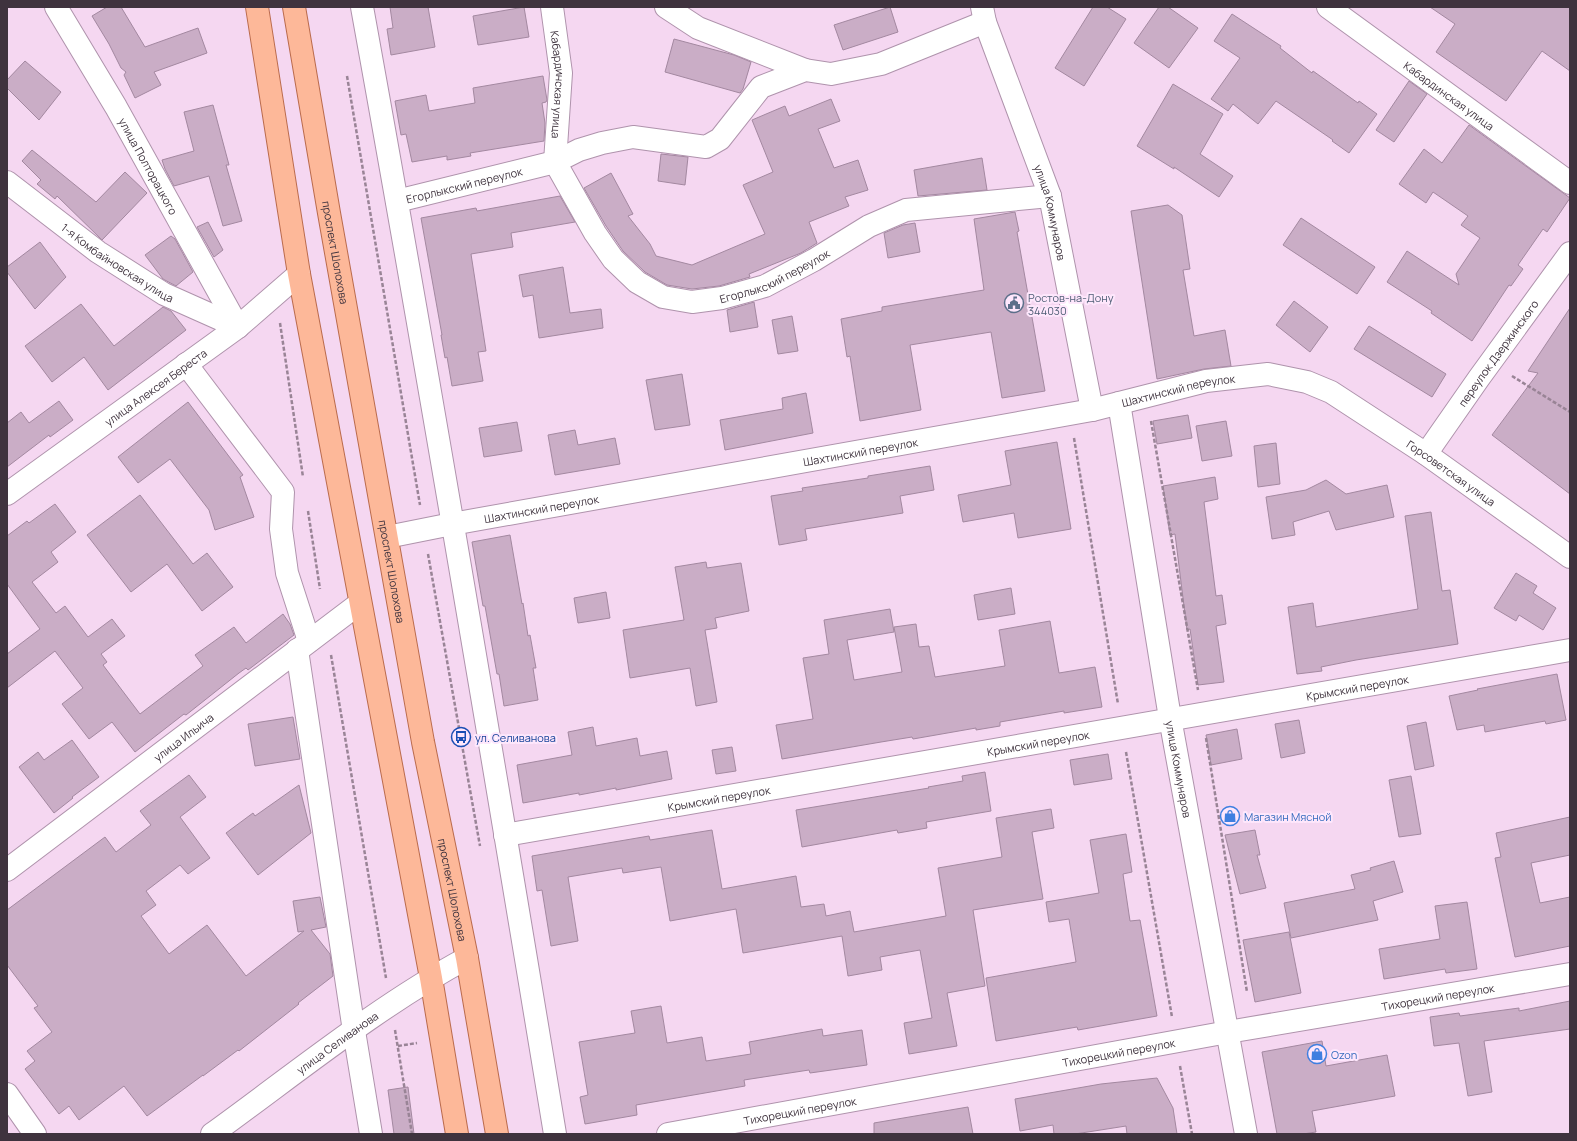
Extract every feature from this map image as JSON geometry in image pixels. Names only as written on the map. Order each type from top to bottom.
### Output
[{"type":"main road","points":[[257,7],[299,274],[431,978],[458,1134]]},
{"type":"main road","name":"проспект Шолохова","points":[[294,7],[387,537],[424,742],[467,958],[497,1134]]},
{"type":"street","name":"улица Полторацкого","points":[[56,7],[116,107],[238,327]]},
{"type":"street","points":[[362,7],[397,201],[555,1134]]},
{"type":"street","name":"Кабардинская улица","points":[[552,7],[561,73],[555,162]]},
{"type":"street","points":[[666,7],[698,28],[805,70]]},
{"type":"street","name":"Кабардинская улица","points":[[1328,7],[1570,184]]},
{"type":"street","name":"Егорлыкский переулок","points":[[397,201],[555,162],[579,150],[633,136],[706,147],[720,139],[761,87],[805,70],[831,74],[881,64],[984,15]]},
{"type":"street","name":"улица Коммунаров","points":[[984,15],[1050,196],[1092,410]]},
{"type":"street","name":"Егорлыкский переулок","points":[[555,162],[595,233],[613,259],[637,282],[663,297],[692,302],[722,298],[765,286],[814,260],[870,226],[906,210],[1050,196]]},
{"type":"street","name":"1-я Комбайновская улица","points":[[7,182],[98,252],[157,289],[238,327]]},
{"type":"street","name":"переулок Дзержинского","points":[[1426,454],[1570,253]]},
{"type":"street","name":"улица Алексея Береста","points":[[7,494],[238,327],[299,274]]},
{"type":"street","points":[[186,364],[283,492],[282,529],[287,573],[311,639],[354,1031],[371,1134]]},
{"type":"street","name":"Шахтинский переулок","points":[[387,537],[452,524],[1092,410],[1206,381],[1268,374],[1307,382],[1331,392]]},
{"type":"street","name":"Горсоветская улица","points":[[1331,392],[1567,549]]},
{"type":"street","name":"улица Коммунаров","points":[[1119,403],[1170,718],[1246,1134]]},
{"type":"street","name":"улица Ильича","points":[[7,870],[360,603]]},
{"type":"street","name":"Крымский переулок","points":[[505,835],[1170,718],[1570,650]]},
{"type":"street","name":"улица Селиванова","points":[[212,1134],[390,1006],[431,978],[467,958]]},
{"type":"street","name":"Тихорецкий переулок","points":[[668,1134],[1228,1032],[1570,974]]},
{"type":"street","points":[[7,1094],[35,1134]]},
{"type":"path","points":[[347,75],[424,530],[480,848]]},
{"type":"path","points":[[276,295],[304,481]]},
{"type":"path","points":[[1491,363],[1570,412]]},
{"type":"path","points":[[1147,396],[1202,713],[1253,1028]]},
{"type":"path","points":[[1070,414],[1192,1134]]},
{"type":"path","points":[[307,504],[320,589]]},
{"type":"path","points":[[311,639],[390,1006],[412,1134]]},
{"type":"building","points":[[107,7],[121,7],[145,47],[198,28],[207,53],[154,72],[161,85],[135,98],[124,75],[126,72],[121,68],[109,44],[92,16]]},
{"type":"building","points":[[390,7],[428,7],[435,47],[391,55],[387,29],[393,28]]},
{"type":"building","points":[[524,7],[529,37],[478,45],[473,16]]},
{"type":"building","points":[[890,7],[898,32],[843,50],[834,25]]},
{"type":"building","points":[[1093,7],[1107,7],[1126,19],[1084,86],[1055,68]]},
{"type":"building","points":[[1159,7],[1168,7],[1198,28],[1169,68],[1134,43]]},
{"type":"building","points":[[1430,7],[1570,7],[1570,71],[1542,51],[1506,101],[1436,52],[1455,24]]},
{"type":"building","points":[[1232,14],[1281,46],[1280,48],[1312,73],[1313,71],[1358,103],[1359,101],[1377,114],[1349,153],[1332,141],[1333,140],[1276,101],[1258,124],[1233,104],[1228,111],[1211,99],[1240,58],[1214,41]]},
{"type":"building","points":[[674,39],[734,55],[751,62],[743,89],[740,93],[665,72]]},
{"type":"building","points":[[25,61],[61,92],[39,120],[7,88],[7,80]]},
{"type":"building","points":[[543,76],[547,100],[546,102],[542,103],[545,123],[544,141],[470,153],[471,156],[447,160],[447,156],[412,162],[406,134],[401,135],[395,101],[426,95],[429,111],[475,103],[473,88]]},
{"type":"building","points":[[1409,81],[1427,94],[1394,142],[1376,130]]},
{"type":"building","points":[[1173,84],[1223,114],[1200,154],[1233,176],[1219,197],[1174,167],[1174,169],[1137,146]]},
{"type":"building","points":[[831,99],[840,121],[818,129],[834,168],[858,160],[868,190],[845,197],[849,206],[809,222],[817,243],[801,253],[749,274],[750,277],[719,286],[692,289],[667,285],[645,272],[623,251],[606,226],[584,188],[611,173],[633,214],[628,216],[650,244],[656,256],[692,265],[765,234],[743,185],[773,172],[752,120],[785,106],[789,116]]},
{"type":"building","points":[[213,105],[229,165],[226,165],[242,221],[223,226],[209,176],[174,186],[162,160],[194,151],[184,112]]},
{"type":"building","points":[[1469,125],[1570,198],[1547,232],[1543,229],[1518,265],[1523,269],[1511,286],[1509,285],[1472,341],[1431,313],[1432,311],[1387,282],[1407,251],[1459,285],[1456,274],[1480,238],[1461,225],[1468,216],[1433,192],[1426,203],[1399,184],[1424,149],[1442,163]]},
{"type":"building","points":[[32,150],[96,202],[125,172],[147,193],[102,240],[57,196],[55,199],[37,184],[41,180],[22,161]]},
{"type":"building","points":[[661,154],[688,157],[685,185],[658,181]]},
{"type":"building","points":[[982,158],[987,190],[918,196],[914,170]]},
{"type":"building","points":[[560,196],[575,222],[511,233],[513,247],[471,254],[486,351],[478,352],[483,381],[452,386],[447,357],[445,358],[421,218],[476,208],[477,211]]},
{"type":"building","points":[[1168,205],[1182,215],[1190,269],[1183,270],[1194,336],[1225,330],[1231,366],[1204,369],[1157,379],[1131,211]]},
{"type":"building","points":[[1015,212],[1019,231],[1017,232],[1045,391],[1002,398],[991,332],[910,345],[921,410],[860,421],[850,356],[847,357],[841,319],[882,311],[882,307],[984,290],[974,219]]},
{"type":"building","points":[[1301,218],[1375,267],[1357,294],[1283,245]]},
{"type":"building","points":[[208,222],[223,250],[214,257],[197,227]]},
{"type":"building","points":[[915,223],[920,252],[888,258],[884,233],[903,225]]},
{"type":"building","points":[[171,236],[175,239],[193,272],[176,286],[163,279],[145,255]]},
{"type":"building","points":[[40,242],[66,277],[35,309],[7,272],[7,267]]},
{"type":"building","points":[[563,267],[570,313],[601,309],[603,328],[539,338],[533,295],[523,297],[519,275]]},
{"type":"building","points":[[1294,301],[1328,327],[1310,352],[1276,325]]},
{"type":"building","points":[[754,302],[758,327],[730,332],[727,310]]},
{"type":"building","points":[[81,304],[114,346],[163,307],[171,311],[186,330],[108,390],[84,357],[52,382],[25,346]]},
{"type":"building","points":[[1570,308],[1570,494],[1492,435],[1538,373],[1528,371]]},
{"type":"building","points":[[792,316],[798,351],[778,354],[772,320]]},
{"type":"building","points":[[1369,326],[1446,374],[1432,397],[1354,349]]},
{"type":"building","points":[[682,374],[690,425],[655,430],[646,380]]},
{"type":"building","points":[[806,393],[813,433],[725,450],[720,420],[783,409],[782,398]]},
{"type":"building","points":[[59,401],[73,420],[50,437],[49,435],[7,467],[7,423],[21,412],[29,423]]},
{"type":"building","points":[[188,402],[243,475],[240,477],[254,517],[215,530],[209,510],[170,459],[138,483],[118,457]]},
{"type":"building","points":[[1188,415],[1192,438],[1157,444],[1153,421]]},
{"type":"building","points":[[1226,421],[1232,456],[1202,461],[1196,426]]},
{"type":"building","points":[[517,422],[522,451],[484,457],[479,428]]},
{"type":"building","points":[[575,430],[578,445],[615,438],[620,464],[555,475],[548,435]]},
{"type":"building","points":[[1057,442],[1071,529],[1018,538],[1014,513],[963,522],[958,495],[1011,485],[1005,451]]},
{"type":"building","points":[[1276,443],[1280,484],[1258,487],[1254,446]]},
{"type":"building","points":[[930,466],[934,490],[900,496],[903,513],[805,529],[807,540],[779,545],[771,496],[803,491],[802,488],[868,478],[868,476]]},
{"type":"building","points":[[1215,477],[1218,499],[1204,502],[1216,596],[1222,595],[1226,624],[1216,626],[1224,682],[1198,685],[1190,629],[1187,630],[1175,534],[1170,535],[1163,486]]},
{"type":"building","points":[[1326,480],[1346,494],[1387,485],[1394,517],[1336,530],[1329,511],[1293,522],[1295,535],[1272,539],[1266,497],[1306,490]]},
{"type":"building","points":[[140,495],[193,564],[207,553],[233,587],[202,611],[167,564],[131,592],[87,535]]},
{"type":"building","points":[[55,504],[76,532],[51,552],[58,562],[32,582],[56,613],[65,606],[88,637],[112,619],[125,636],[101,654],[107,662],[103,665],[140,714],[203,666],[195,655],[234,627],[246,643],[283,614],[290,624],[294,635],[248,670],[246,668],[239,673],[186,715],[184,714],[135,752],[112,722],[89,739],[62,704],[83,688],[55,651],[7,688],[7,654],[40,629],[7,584],[7,536],[27,521],[29,523]]},
{"type":"building","points":[[1431,512],[1442,591],[1450,590],[1458,644],[1356,660],[1321,667],[1322,671],[1297,674],[1288,607],[1313,603],[1316,627],[1418,609],[1405,516]]},
{"type":"building","points":[[510,535],[528,636],[530,635],[536,668],[533,668],[538,700],[504,706],[485,606],[483,606],[472,542]]},
{"type":"building","points":[[706,562],[707,568],[741,563],[749,611],[715,618],[717,628],[705,630],[717,702],[696,706],[690,668],[630,678],[623,630],[684,620],[675,567]]},
{"type":"building","points":[[1516,573],[1537,586],[1533,593],[1556,608],[1543,630],[1519,615],[1516,621],[1494,608]]},
{"type":"building","points":[[1011,588],[1015,614],[978,620],[974,595]]},
{"type":"building","points":[[606,592],[610,618],[578,623],[574,598]]},
{"type":"building","points":[[890,609],[894,632],[847,640],[854,680],[902,672],[894,627],[916,624],[919,647],[929,646],[935,677],[1005,666],[999,630],[1050,621],[1059,673],[1095,667],[1102,707],[1064,713],[1064,711],[1000,722],[1000,726],[976,730],[976,728],[913,739],[912,737],[782,759],[776,725],[813,719],[803,658],[829,654],[824,620]]},
{"type":"building","points":[[1557,674],[1566,720],[1546,724],[1545,721],[1485,732],[1484,725],[1457,730],[1449,696],[1478,690],[1477,689]]},
{"type":"building","points":[[293,717],[300,759],[255,766],[248,724]]},
{"type":"building","points":[[1299,720],[1305,753],[1281,758],[1275,724]]},
{"type":"building","points":[[1426,722],[1434,766],[1415,770],[1407,726]]},
{"type":"building","points":[[593,727],[596,746],[637,738],[640,756],[667,751],[672,779],[616,790],[616,788],[579,795],[579,793],[523,803],[517,765],[572,755],[568,732]]},
{"type":"building","points":[[1237,729],[1242,759],[1211,765],[1206,735]]},
{"type":"building","points":[[72,740],[99,777],[72,797],[73,798],[54,813],[19,767],[38,752],[44,760]]},
{"type":"building","points":[[732,747],[736,771],[716,774],[712,750]]},
{"type":"building","points":[[1108,754],[1112,779],[1074,785],[1070,760]]},
{"type":"building","points":[[985,772],[991,811],[926,822],[927,828],[898,833],[897,830],[802,847],[796,810],[929,788],[928,787],[963,781],[962,776]]},
{"type":"building","points":[[189,775],[206,797],[180,817],[210,858],[188,874],[180,865],[146,891],[156,905],[141,916],[169,954],[207,925],[246,976],[304,931],[298,932],[293,901],[320,897],[326,927],[311,930],[330,954],[333,976],[239,1051],[238,1050],[147,1116],[124,1086],[79,1120],[69,1106],[59,1114],[25,1069],[35,1061],[27,1051],[52,1032],[34,1008],[38,1006],[7,965],[7,910],[105,837],[116,852],[151,825],[140,811]]},
{"type":"building","points":[[1411,776],[1421,834],[1399,837],[1389,780]]},
{"type":"building","points":[[299,785],[311,833],[258,875],[226,833],[253,813],[255,816]]},
{"type":"building","points":[[1051,809],[1054,828],[1032,832],[1043,899],[973,910],[985,986],[947,993],[957,1046],[909,1054],[904,1023],[932,1018],[920,950],[880,957],[882,970],[848,976],[842,936],[743,953],[736,909],[670,921],[661,867],[623,873],[622,868],[568,877],[578,941],[551,946],[542,890],[537,891],[532,856],[649,836],[650,840],[712,830],[722,889],[796,876],[801,907],[824,904],[826,916],[850,911],[854,932],[946,916],[938,868],[1002,857],[996,818]]},
{"type":"building","points":[[1570,817],[1570,855],[1531,863],[1540,903],[1570,897],[1570,946],[1515,957],[1495,858],[1501,857],[1496,833]]},
{"type":"building","points":[[1255,830],[1260,855],[1257,855],[1266,888],[1240,894],[1225,835]]},
{"type":"building","points":[[1126,834],[1132,872],[1123,874],[1130,921],[1140,920],[1157,1016],[1078,1030],[1077,1027],[996,1041],[986,978],[1076,962],[1069,919],[1049,922],[1046,902],[1099,893],[1090,840]]},
{"type":"building","points":[[1394,861],[1403,892],[1373,901],[1378,920],[1291,938],[1284,903],[1355,889],[1351,875],[1371,870],[1370,868]]},
{"type":"building","points":[[1467,902],[1477,969],[1446,973],[1445,969],[1384,979],[1379,949],[1440,939],[1435,906]]},
{"type":"building","points":[[1289,932],[1301,993],[1255,1002],[1243,940]]},
{"type":"building","points":[[1570,1001],[1570,1029],[1484,1041],[1492,1092],[1468,1096],[1459,1043],[1434,1046],[1430,1017],[1459,1013],[1460,1016],[1519,1008],[1519,1011]]},
{"type":"building","points":[[661,1006],[667,1043],[702,1037],[706,1061],[751,1054],[749,1042],[822,1029],[823,1036],[862,1030],[867,1065],[810,1073],[809,1070],[744,1080],[745,1086],[636,1105],[637,1115],[585,1124],[580,1097],[588,1095],[579,1042],[635,1033],[631,1011]]},
{"type":"building","points":[[1322,1041],[1326,1066],[1387,1055],[1395,1096],[1312,1111],[1316,1132],[1303,1134],[1277,1134],[1262,1052]]},
{"type":"building","points":[[1157,1078],[1173,1108],[1177,1134],[1127,1134],[1126,1126],[1075,1134],[1054,1134],[1053,1125],[1020,1131],[1015,1099],[1101,1084]]},
{"type":"building","points":[[408,1087],[414,1134],[394,1134],[388,1090]]},
{"type":"building","points":[[968,1107],[973,1134],[874,1134],[874,1123]]},
{"type":"place","name":"Ростов-на-Дону 344030","points":[[1014,303]]},
{"type":"place","name":"ул. Селиванова","points":[[461,737]]},
{"type":"place","name":"Магазин Мясной","points":[[1230,816]]},
{"type":"place","name":"Ozon","points":[[1317,1054]]}]
